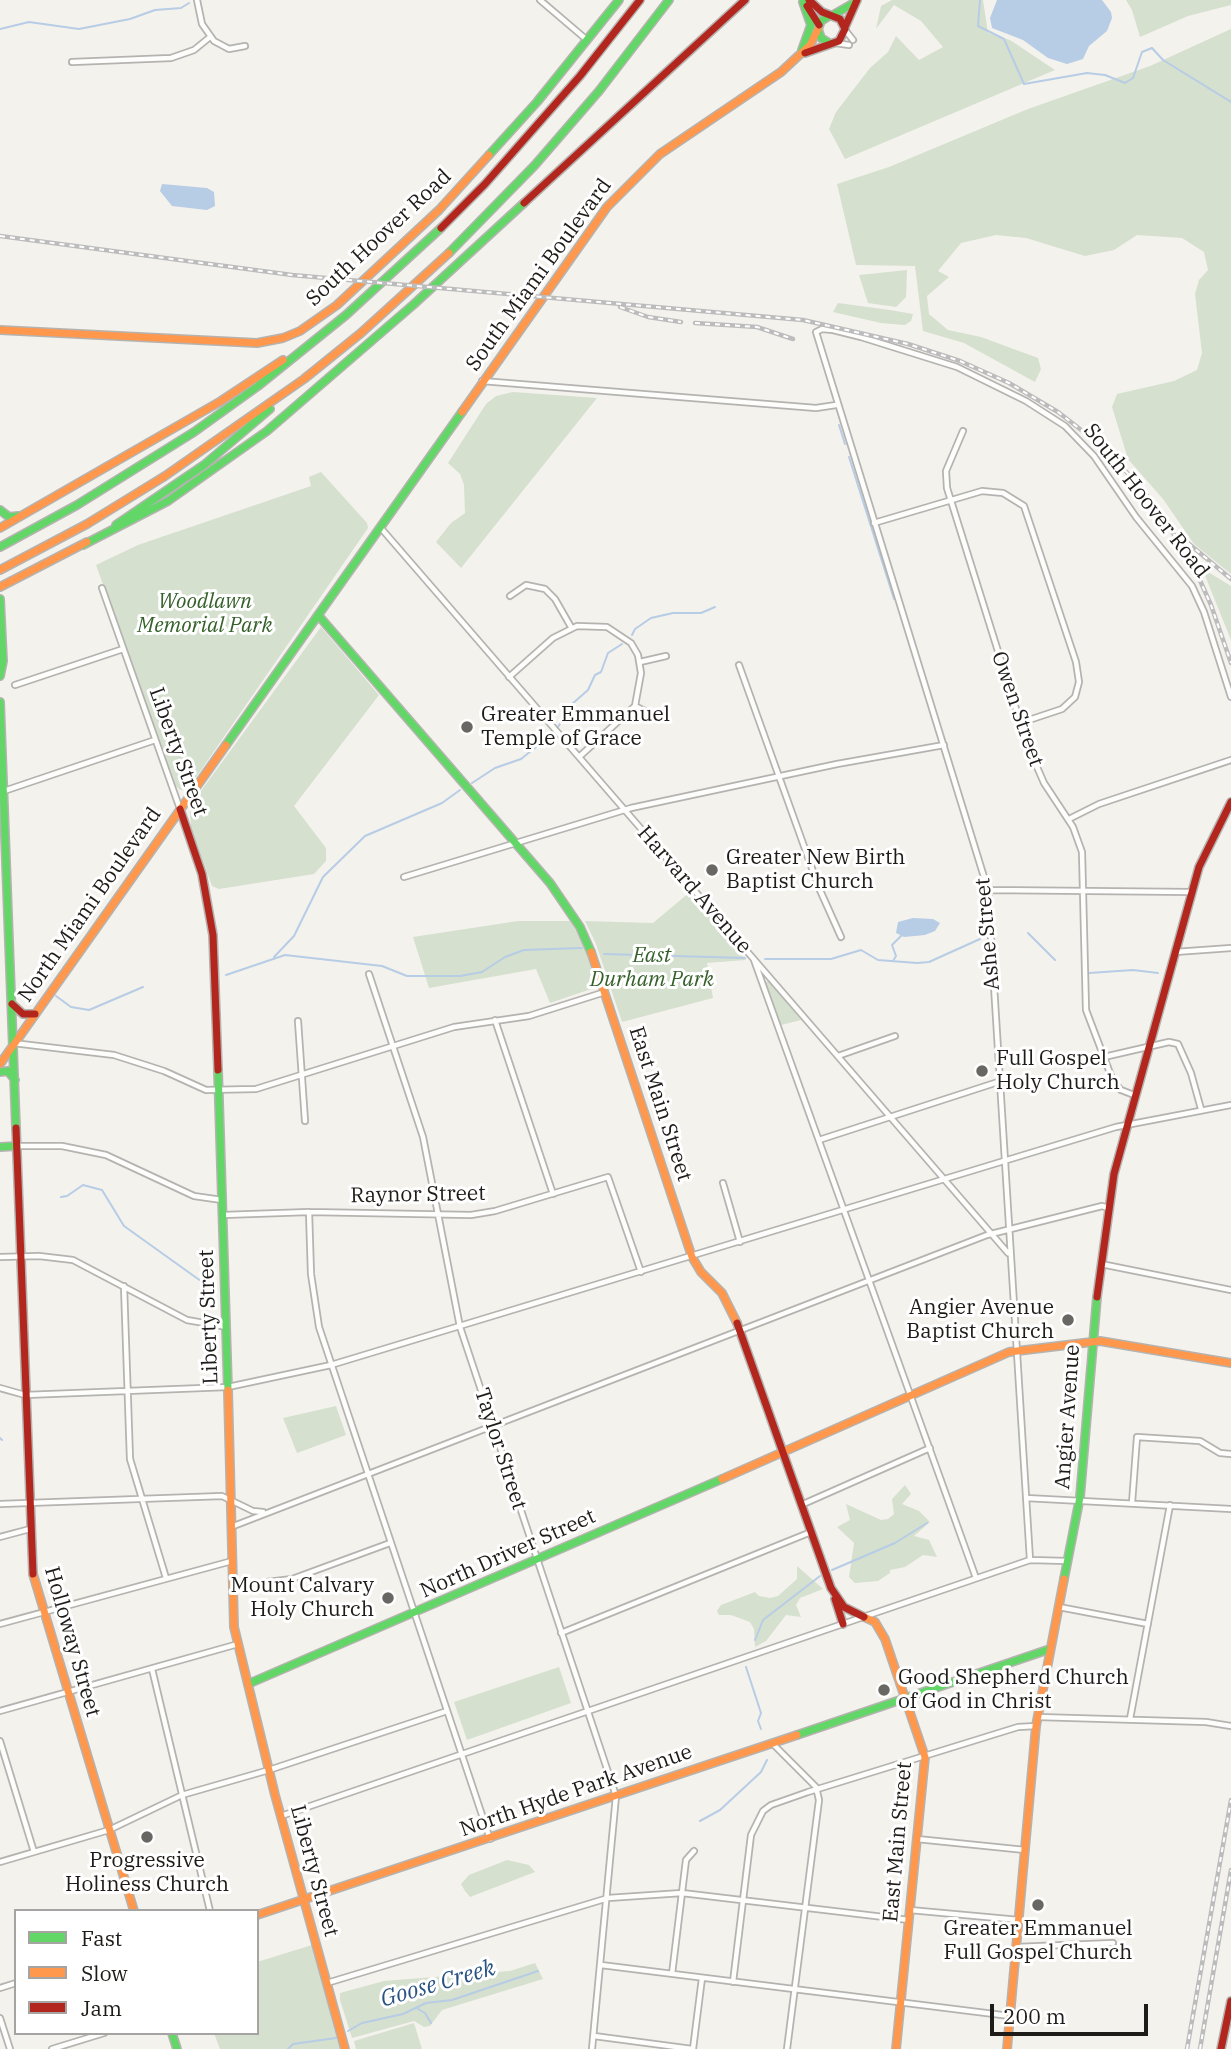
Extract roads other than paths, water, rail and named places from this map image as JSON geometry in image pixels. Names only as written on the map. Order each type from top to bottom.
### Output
[{"type":"main road","name":"South Hoover Road","points":[[0,330],[248,342],[274,340],[300,331],[337,304],[439,210],[513,129],[619,0]]},
{"type":"main road","points":[[4,545],[100,491],[194,432],[258,386],[345,315],[417,252],[485,184],[580,76],[640,0]]},
{"type":"main road","points":[[83,545],[204,465],[397,302],[494,209],[599,92],[669,0]]},
{"type":"main road","points":[[0,587],[169,500],[267,431],[413,305],[745,0]]},
{"type":"main road","points":[[805,1],[840,19],[845,28]]},
{"type":"main road","points":[[805,1],[813,12],[821,38],[832,43],[842,38],[856,1]]},
{"type":"main road","points":[[799,57],[810,30],[805,1]]},
{"type":"main road","points":[[818,27],[830,16],[856,1]]},
{"type":"main road","name":"South Miami Boulevard","points":[[380,527],[597,220],[632,179],[673,144],[764,84],[799,57],[813,42],[818,27]]},
{"type":"main road","name":"South Miami Boulevard","points":[[799,57],[832,43]]},
{"type":"main road","points":[[0,528],[221,401],[345,315]]},
{"type":"main road","points":[[4,568],[165,476],[304,379]]},
{"type":"main road","points":[[0,510],[9,517],[20,515]]},
{"type":"main road","name":"North Miami Boulevard","points":[[0,1064],[380,527]]},
{"type":"main road","points":[[0,599],[3,661],[0,676]]},
{"type":"main road","name":"East Main Street","points":[[318,615],[551,883],[575,917],[592,952],[692,1257],[701,1272],[727,1299],[843,1624]]},
{"type":"main road","name":"Holloway Street","points":[[0,702],[33,1580],[133,1909]]},
{"type":"main road","name":"Angier Avenue","points":[[1007,2049],[1037,1717],[1079,1500],[1091,1341],[1108,1209],[1125,1126],[1191,892],[1203,856],[1231,802]]},
{"type":"main road","name":"Liberty Street","points":[[180,809],[202,874],[211,917],[228,1327],[232,1586],[238,1644],[268,1770],[345,2049]]},
{"type":"main road","points":[[12,1003],[20,1013],[35,1014]]},
{"type":"main road","points":[[0,1072],[8,1071],[16,1081]]},
{"type":"main road","points":[[0,1147],[17,1146]]},
{"type":"main road","name":"North Driver Street","points":[[248,1684],[537,1561],[1016,1350],[1091,1341],[1231,1363]]},
{"type":"main road","name":"East Main Street","points":[[831,1587],[844,1607],[875,1622],[883,1634],[925,1757],[897,2049]]},
{"type":"main road","name":"North Hyde Park Avenue","points":[[259,1914],[1050,1649]]},
{"type":"main road","points":[[1221,2049],[1231,2001]]},
{"type":"street","points":[[197,0],[199,18],[210,37],[229,49],[245,46]]},
{"type":"street","points":[[541,0],[587,41]]},
{"type":"street","points":[[832,43],[851,43],[845,28]]},
{"type":"street","points":[[72,62],[171,58],[194,50],[210,37]]},
{"type":"street","name":"South Hoover Road","points":[[816,332],[822,329],[834,330],[957,367],[1026,401],[1065,426],[1094,456],[1136,517],[1192,586],[1204,612],[1231,697]]},
{"type":"street","name":"Ashe Street","points":[[816,332],[836,405],[988,890],[1007,1231],[1030,1560]]},
{"type":"street","points":[[482,381],[816,408],[836,405]]},
{"type":"street","name":"Owen Street","points":[[963,431],[946,471],[950,499],[1020,723],[1040,775],[1069,819],[1082,852],[1084,999],[1091,1029],[1115,1084],[1134,1095]]},
{"type":"street","points":[[874,523],[976,492],[996,491],[1014,498],[1024,506],[1079,676],[1075,697],[1062,709],[1020,723]]},
{"type":"street","name":"Harvard Avenue","points":[[380,527],[1009,1254]]},
{"type":"street","points":[[510,596],[526,585],[545,589],[555,599],[571,628]]},
{"type":"street","name":"Liberty Street","points":[[102,588],[180,809]]},
{"type":"street","points":[[509,677],[553,638],[571,628],[593,624],[618,631],[631,643],[640,662],[640,688],[635,706],[579,757]]},
{"type":"street","points":[[15,685],[122,649]]},
{"type":"street","points":[[640,662],[666,656]]},
{"type":"street","points":[[739,665],[818,888],[841,937]]},
{"type":"street","points":[[635,706],[653,715]]},
{"type":"street","points":[[2,791],[156,740]]},
{"type":"street","points":[[404,877],[625,810],[780,776],[944,745]]},
{"type":"street","points":[[1069,819],[1099,804],[1231,760]]},
{"type":"street","points":[[988,890],[1191,892]]},
{"type":"street","points":[[1174,952],[1231,948]]},
{"type":"street","points":[[753,959],[871,1280],[976,1578]]},
{"type":"street","name":"Taylor Street","points":[[369,975],[423,1137],[460,1327],[616,1796],[592,2049]]},
{"type":"street","points":[[13,1043],[104,1053],[164,1071],[202,1089],[256,1089],[454,1027],[545,1012],[605,992]]},
{"type":"street","points":[[495,1020],[554,1194]]},
{"type":"street","points":[[298,1021],[305,1121]]},
{"type":"street","points":[[838,1056],[895,1036]]},
{"type":"street","points":[[1103,1057],[1175,1043],[1183,1051],[1202,1109]]},
{"type":"street","points":[[819,1140],[999,1082]]},
{"type":"street","points":[[0,1388],[25,1395],[228,1387],[331,1365],[1125,1126],[1231,1105]]},
{"type":"street","points":[[17,1146],[62,1146],[106,1155],[194,1196],[223,1200]]},
{"type":"street","name":"Raynor Street","points":[[223,1215],[309,1212],[438,1215],[486,1213],[608,1177],[641,1272]]},
{"type":"street","points":[[723,1183],[740,1242]]},
{"type":"street","points":[[231,1527],[264,1512],[993,1234],[1102,1206],[1108,1209]]},
{"type":"street","points":[[309,1212],[312,1290],[319,1328],[490,1839]]},
{"type":"street","points":[[0,1257],[73,1260],[187,1320],[228,1327]]},
{"type":"street","points":[[1100,1264],[1231,1290]]},
{"type":"street","points":[[124,1286],[130,1454],[166,1578]]},
{"type":"street","points":[[1132,1503],[1137,1437],[1200,1441],[1220,1453],[1231,1454]]},
{"type":"street","points":[[801,1505],[930,1448]]},
{"type":"street","points":[[0,1504],[222,1496],[253,1511],[264,1512]]},
{"type":"street","points":[[1026,1498],[1231,1509]]},
{"type":"street","points":[[1130,1719],[1170,1505]]},
{"type":"street","points":[[0,1537],[30,1529]]},
{"type":"street","points":[[561,1633],[811,1532]]},
{"type":"street","points":[[232,1586],[292,1579],[390,1543]]},
{"type":"street","points":[[281,1816],[1030,1560],[1067,1561]]},
{"type":"street","points":[[0,1625],[232,1561]]},
{"type":"street","points":[[1058,1607],[1148,1624]]},
{"type":"street","points":[[0,1711],[238,1644]]},
{"type":"street","points":[[152,1669],[210,1909]]},
{"type":"street","points":[[0,1862],[109,1830],[182,1795],[268,1770],[447,1711]]},
{"type":"street","points":[[1037,1717],[1206,1722],[1231,1726]]},
{"type":"street","points":[[733,1982],[751,1835],[759,1816],[774,1804],[1018,1727],[1036,1726]]},
{"type":"street","points":[[0,1741],[34,1852]]},
{"type":"street","points":[[772,1742],[818,1791]]},
{"type":"street","points":[[787,2049],[818,1791]]},
{"type":"street","points":[[917,1839],[1025,1850]]},
{"type":"street","points":[[672,1974],[686,1860],[694,1851]]},
{"type":"street","points":[[327,1983],[608,1898],[682,1893],[909,1920]]},
{"type":"street","points":[[911,1910],[1019,1920]]},
{"type":"street","points":[[1016,1947],[1113,1943]]},
{"type":"street","points":[[601,1965],[901,2000],[1010,2016]]},
{"type":"street","points":[[594,2036],[647,2046],[692,2049],[702,1978]]},
{"type":"street","points":[[0,2018],[10,2049]]},
{"type":"street","points":[[52,2049],[98,2035]]},
{"type":"water","points":[[997,0],[1102,0],[1112,18],[1107,31],[1089,46],[1083,59],[1067,64],[1048,58],[1023,40],[992,28],[990,18]]},
{"type":"water","points":[[162,184],[207,188],[214,192],[215,206],[207,210],[172,206],[160,191]]},
{"type":"water","points":[[913,918],[933,919],[940,923],[935,931],[925,935],[904,937],[896,933],[898,922]]},
{"type":"waterway","points":[[980,0],[978,26],[1004,39],[1024,84],[1087,73],[1105,75],[1125,83],[1133,78],[1142,52],[1152,48],[1163,60],[1231,102]]},
{"type":"waterway","points":[[0,29],[29,22],[79,29],[130,19],[155,10],[181,8],[189,3]]},
{"type":"waterway","points":[[839,425],[845,444]]},
{"type":"waterway","points":[[849,457],[894,599]]},
{"type":"waterway","points":[[632,635],[635,629],[651,618],[673,613],[701,613],[715,607]]},
{"type":"waterway","points":[[558,727],[572,704],[588,690],[595,675],[601,672],[608,653],[622,644]]},
{"type":"waterway","points":[[472,783],[495,768],[521,759],[551,735]]},
{"type":"waterway","points":[[274,957],[294,936],[323,877],[365,836],[442,803],[460,790]]},
{"type":"waterway","points":[[1028,933],[1055,960]]},
{"type":"waterway","points":[[893,961],[896,956],[892,945],[902,935]]},
{"type":"waterway","points":[[765,959],[831,959],[861,950],[878,960],[929,962],[980,939]]},
{"type":"waterway","points":[[226,975],[285,955],[382,966],[407,976],[460,976],[482,972],[505,957],[524,950],[582,948]]},
{"type":"waterway","points":[[604,954],[745,958]]},
{"type":"waterway","points":[[1089,973],[1133,970],[1158,973]]},
{"type":"waterway","points":[[56,996],[71,1007],[89,1010],[143,987]]},
{"type":"waterway","points":[[61,1197],[83,1185],[102,1190],[124,1226],[212,1289]]},
{"type":"waterway","name":"Goose Creek","points":[[832,1570],[895,1543],[927,1523]]},
{"type":"waterway","name":"Goose Creek","points":[[755,1640],[763,1620],[820,1576]]},
{"type":"waterway","name":"Goose Creek","points":[[746,1667],[761,1713],[758,1721],[761,1729]]},
{"type":"waterway","name":"Goose Creek","points":[[700,1821],[720,1810],[761,1772],[767,1760]]},
{"type":"waterway","name":"Goose Creek","points":[[348,2031],[362,2023],[403,2014],[426,2003],[452,2000],[538,1971]]},
{"type":"waterway","points":[[418,2009],[425,2013],[431,2023]]},
{"type":"waterway","name":"Goose Creek","points":[[288,2049],[293,2044],[336,2038]]},
{"type":"railway","points":[[0,236],[292,275],[803,320],[908,344],[960,361],[1009,383],[1058,412],[1098,443],[1141,487],[1190,558],[1211,605],[1231,663]]},
{"type":"railway","points":[[620,307],[648,317],[681,322]]},
{"type":"railway","points":[[695,323],[757,327],[793,339]]},
{"type":"railway","points":[[1188,543],[1231,579]]},
{"type":"railway","points":[[1187,2049],[1231,1800]]},
{"type":"railway","points":[[1200,2049],[1231,1870]]},
{"type":"place","name":"Greater Emmanuel Temple of Grace","points":[[467,727]]},
{"type":"place","name":"Greater New Birth Baptist Church","points":[[712,870]]},
{"type":"place","name":"Full Gospel Holy Church","points":[[982,1071]]},
{"type":"place","name":"Angier Avenue Baptist Church","points":[[1068,1320]]},
{"type":"place","name":"Mount Calvary Holy Church","points":[[388,1598]]},
{"type":"place","name":"Good Shepherd Church of God in Christ","points":[[884,1690]]},
{"type":"place","name":"Progressive Holiness Church","points":[[147,1837]]},
{"type":"place","name":"Greater Emmanuel Full Gospel Church","points":[[1038,1905]]},
{"type":"park label","name":"Woodlawn Memorial Park","points":[[205,614]]},
{"type":"park label","name":"East Durham Park","points":[[652,968]]}]
